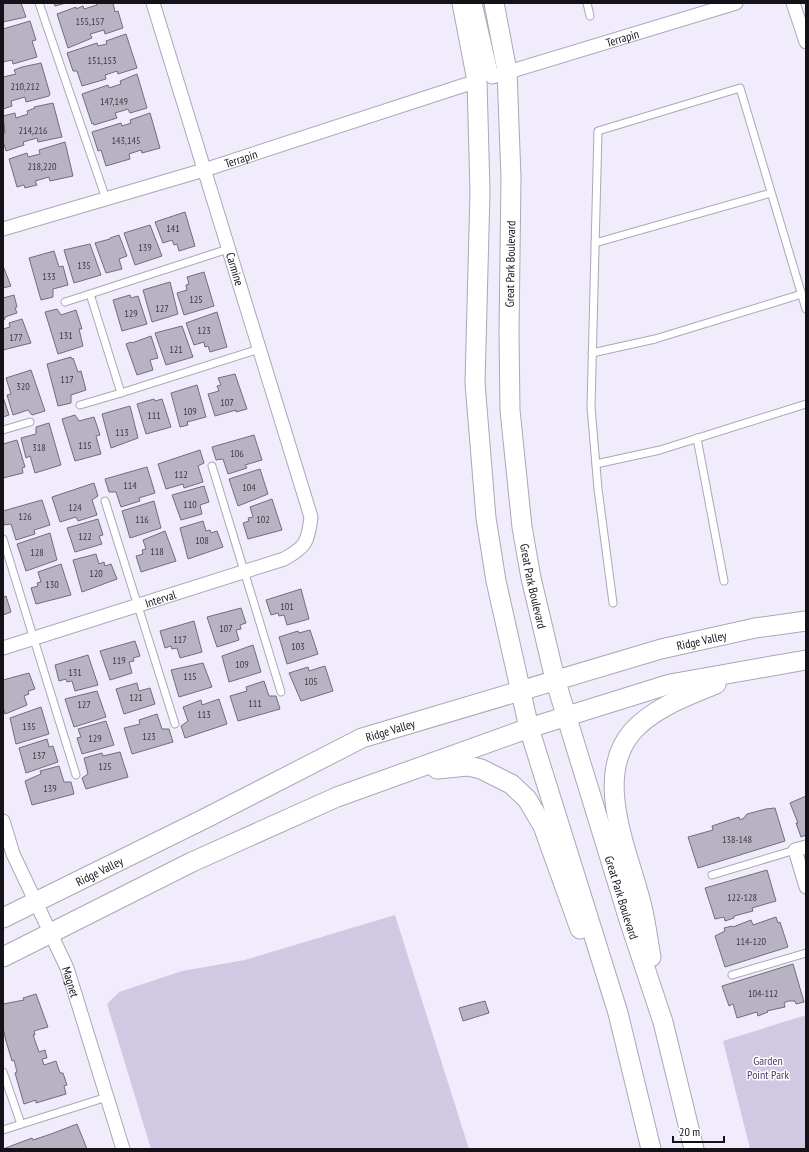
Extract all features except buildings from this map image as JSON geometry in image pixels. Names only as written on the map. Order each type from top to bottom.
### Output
[{"type":"main road","points":[[462,3],[477,81],[480,192],[475,383],[486,518],[496,581],[529,728],[618,1013],[651,1149]]},
{"type":"main road","name":"Great Park Boulevard","points":[[494,3],[508,71],[511,178],[509,332],[510,410],[522,527],[555,680],[662,1022],[694,1149]]},
{"type":"main road","name":"Ridge Valley","points":[[3,918],[204,819],[362,738],[661,649],[755,628],[806,621]]},
{"type":"main road","points":[[3,957],[192,862],[337,797],[379,781],[529,728],[670,684],[758,667],[806,660]]},
{"type":"main road","points":[[662,1022],[643,907],[619,826],[615,798],[616,767],[619,755],[632,732],[643,722],[677,700],[758,667]]},
{"type":"main road","points":[[379,781],[453,766],[468,766],[501,777],[519,790],[527,799],[543,826],[636,1086]]},
{"type":"street","name":"Carmine","points":[[153,3],[311,517],[309,536]]},
{"type":"street","name":"Terrapin","points":[[475,3],[492,77],[717,6],[736,3]]},
{"type":"street","points":[[793,3],[806,42]]},
{"type":"street","name":"Terrapin","points":[[3,229],[204,170],[477,81]]},
{"type":"street","name":"Interval","points":[[3,648],[284,559],[301,548],[309,536]]},
{"type":"street","name":"Magnet","points":[[3,821],[13,854],[67,968],[123,1149]]},
{"type":"street","points":[[800,848],[806,887]]},
{"type":"lane","points":[[39,3],[106,199]]},
{"type":"lane","points":[[587,3],[590,16]]},
{"type":"lane","points":[[613,603],[596,464],[591,407],[598,131],[740,88],[806,309]]},
{"type":"lane","points":[[595,243],[771,193]]},
{"type":"lane","points":[[65,302],[228,249]]},
{"type":"lane","points":[[90,294],[121,393]]},
{"type":"lane","points":[[592,353],[655,339],[802,294]]},
{"type":"lane","points":[[80,405],[259,350]]},
{"type":"lane","points":[[596,464],[660,450],[806,404]]},
{"type":"lane","points":[[3,430],[30,422]]},
{"type":"lane","points":[[698,438],[724,581]]},
{"type":"lane","points":[[212,466],[281,692]]},
{"type":"lane","points":[[105,501],[175,724]]},
{"type":"lane","points":[[3,540],[76,775]]},
{"type":"lane","points":[[712,875],[800,848]]},
{"type":"lane","points":[[732,975],[806,953]]},
{"type":"lane","points":[[3,1072],[21,1124]]},
{"type":"lane","points":[[3,1130],[107,1097]]},
{"type":"green space","points":[[395,915],[469,1149],[151,1149],[107,1004],[119,992],[182,971],[245,960]]},
{"type":"green space","name":"Garden Point Park","points":[[806,1015],[806,1149],[750,1149],[723,1041]]}]
